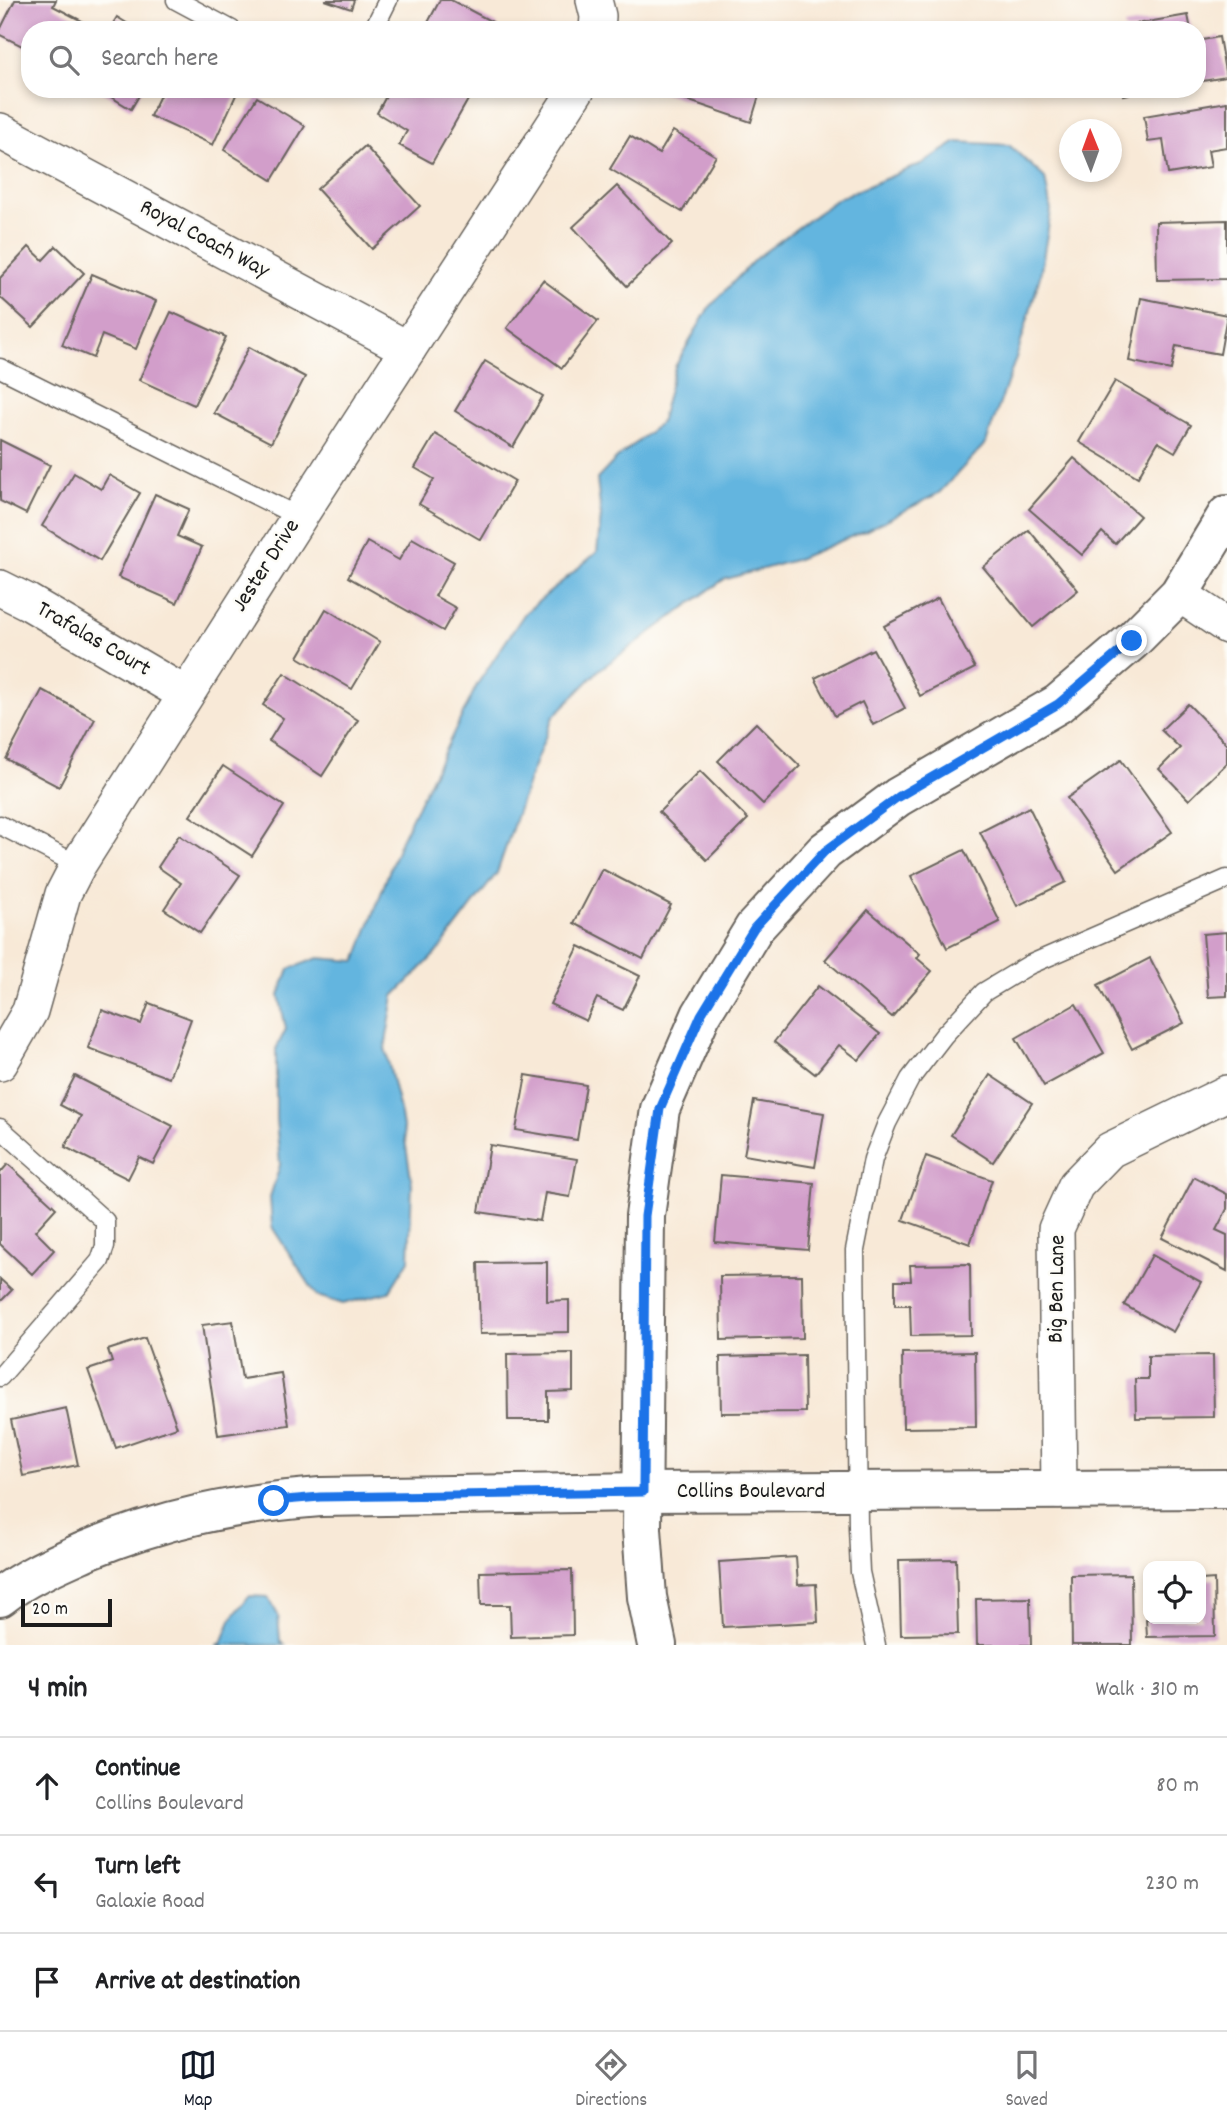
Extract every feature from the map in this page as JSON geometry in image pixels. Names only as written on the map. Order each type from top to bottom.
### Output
[{"type":"street","points":[[594,0],[598,21]]},
{"type":"street","name":"Jester Drive","points":[[1,1061],[30,1010],[63,894],[78,865],[299,517],[571,98]]},
{"type":"street","name":"Royal Coach Way","points":[[0,131],[408,349]]},
{"type":"street","points":[[657,1645],[647,1597],[642,1529],[645,1216],[660,1109],[701,1015],[754,928],[825,851],[898,797],[1058,704],[1132,641],[1179,594],[1227,515]]},
{"type":"street","name":"Trafalas Court","points":[[0,589],[28,602],[186,694]]},
{"type":"street","points":[[1179,594],[1227,626]]},
{"type":"street","name":"Big Ben Lane","points":[[1059,1491],[1056,1229],[1076,1185],[1110,1150],[1227,1093]]},
{"type":"street","name":"Collins Boulevard","points":[[3,1588],[129,1533],[201,1512],[320,1497],[643,1492],[1227,1489]]},
{"type":"lane","points":[[176,0],[215,21]]},
{"type":"lane","points":[[378,21],[388,0]]},
{"type":"lane","points":[[0,368],[299,517]]},
{"type":"lane","points":[[0,825],[78,865]]},
{"type":"lane","points":[[876,1645],[860,1572],[856,1492],[855,1250],[873,1159],[887,1123],[910,1079],[944,1035],[984,992],[1030,965],[1227,879]]},
{"type":"lane","points":[[0,1128],[105,1221],[105,1246],[100,1261],[0,1377]]},
{"type":"water","points":[[957,142],[1009,145],[1045,178],[1051,211],[1040,276],[1019,349],[986,443],[939,493],[867,530],[795,560],[723,580],[599,670],[553,717],[497,873],[438,951],[394,996],[385,1048],[401,1115],[412,1184],[409,1260],[389,1292],[343,1304],[317,1296],[272,1227],[270,1197],[280,1165],[276,1120],[276,1049],[286,1029],[279,995],[289,969],[318,958],[356,961],[400,842],[478,683],[525,613],[597,552],[601,516],[597,479],[616,459],[660,423],[675,367],[708,309],[755,259],[837,199],[923,163]]},
{"type":"water","points":[[249,1596],[268,1597],[278,1615],[280,1640],[285,1645],[216,1645],[222,1643],[232,1618]]},
{"type":"building","points":[[15,0],[56,0],[53,6],[82,21],[21,21],[21,46],[0,35]]},
{"type":"building","points":[[325,0],[354,0],[351,9]]},
{"type":"building","points":[[440,0],[451,0],[490,21],[429,21]]},
{"type":"building","points":[[1188,15],[1189,21],[1153,21]]},
{"type":"building","points":[[1219,37],[1226,77],[1206,80],[1206,39]]},
{"type":"building","points":[[113,98],[138,98],[131,109]]},
{"type":"building","points":[[159,98],[235,98],[213,145],[150,116]]},
{"type":"building","points":[[256,98],[305,126],[272,180],[224,150]]},
{"type":"building","points":[[385,98],[469,98],[432,163],[399,145],[407,131],[377,113]]},
{"type":"building","points":[[681,98],[758,98],[751,122]]},
{"type":"building","points":[[1227,102],[1227,147],[1208,150],[1211,167],[1168,174],[1163,140],[1148,142],[1144,116]]},
{"type":"building","points":[[673,131],[716,156],[682,212],[610,169],[630,136],[659,154]]},
{"type":"building","points":[[365,146],[420,206],[372,249],[317,189]]},
{"type":"building","points":[[617,186],[672,244],[627,286],[573,227]]},
{"type":"building","points":[[1227,220],[1227,279],[1157,280],[1156,222]]},
{"type":"building","points":[[56,246],[84,273],[33,327],[0,297],[0,278],[29,247],[43,260]]},
{"type":"building","points":[[92,274],[156,301],[136,349],[102,335],[93,358],[62,345]]},
{"type":"building","points":[[543,280],[598,321],[562,368],[507,328]]},
{"type":"building","points":[[1141,298],[1227,315],[1220,354],[1176,346],[1171,370],[1129,361]]},
{"type":"building","points":[[171,312],[226,337],[194,405],[139,380]]},
{"type":"building","points":[[249,347],[305,377],[271,443],[214,413]]},
{"type":"building","points":[[485,361],[543,396],[513,447],[455,411]]},
{"type":"building","points":[[1115,381],[1191,425],[1175,452],[1158,442],[1138,477],[1079,442]]},
{"type":"building","points":[[435,434],[515,481],[481,540],[419,504],[434,479],[415,468]]},
{"type":"building","points":[[0,440],[50,465],[26,514],[0,501]]},
{"type":"building","points":[[1074,458],[1140,516],[1115,544],[1102,532],[1082,555],[1029,509]]},
{"type":"building","points":[[74,473],[101,489],[109,475],[140,493],[100,561],[42,526]]},
{"type":"building","points":[[155,494],[189,509],[177,536],[202,547],[177,603],[118,577]]},
{"type":"building","points":[[1029,530],[1078,590],[1033,627],[983,567]]},
{"type":"building","points":[[412,538],[454,562],[435,596],[456,608],[443,631],[348,577],[367,542],[399,560]]},
{"type":"building","points":[[938,598],[975,668],[920,696],[884,626]]},
{"type":"building","points":[[326,609],[380,642],[352,689],[298,657]]},
{"type":"building","points":[[873,649],[905,708],[873,725],[862,702],[835,716],[815,678]]},
{"type":"building","points":[[284,673],[358,720],[322,776],[269,741],[283,718],[263,705]]},
{"type":"building","points":[[42,690],[95,719],[59,787],[6,759]]},
{"type":"building","points":[[1188,704],[1227,744],[1227,763],[1189,800],[1159,769],[1180,748],[1161,730]]},
{"type":"building","points":[[756,723],[800,766],[763,804],[718,761]]},
{"type":"building","points":[[1121,760],[1172,832],[1118,870],[1067,798]]},
{"type":"building","points":[[223,766],[284,806],[252,856],[190,816]]},
{"type":"building","points":[[700,771],[748,819],[707,860],[659,812]]},
{"type":"building","points":[[1029,807],[1066,882],[1017,906],[980,832]]},
{"type":"building","points":[[179,835],[240,875],[200,933],[164,909],[181,883],[158,867]]},
{"type":"building","points":[[964,850],[1000,922],[947,948],[911,876]]},
{"type":"building","points":[[602,869],[671,905],[643,959],[574,923]]},
{"type":"building","points":[[868,910],[920,954],[917,958],[932,971],[892,1017],[825,960]]},
{"type":"building","points":[[1227,932],[1227,996],[1208,997],[1203,934]]},
{"type":"building","points":[[579,946],[640,976],[623,1010],[597,998],[586,1021],[550,1004]]},
{"type":"building","points":[[1150,958],[1184,1023],[1132,1049],[1098,985]]},
{"type":"building","points":[[818,986],[880,1034],[859,1060],[839,1045],[815,1074],[774,1042]]},
{"type":"building","points":[[149,1003],[191,1019],[169,1078],[88,1048],[102,1010],[141,1024]]},
{"type":"building","points":[[1076,1004],[1104,1053],[1044,1086],[1016,1038]]},
{"type":"building","points":[[526,1075],[586,1085],[577,1140],[516,1130]]},
{"type":"building","points":[[990,1075],[1032,1103],[993,1162],[951,1135]]},
{"type":"building","points":[[75,1076],[173,1126],[153,1164],[139,1157],[128,1179],[65,1147],[81,1116],[60,1105]]},
{"type":"building","points":[[754,1101],[824,1113],[815,1167],[744,1155]]},
{"type":"building","points":[[490,1145],[577,1159],[570,1197],[545,1193],[540,1221],[479,1212]]},
{"type":"building","points":[[926,1156],[992,1180],[970,1244],[903,1220]]},
{"type":"building","points":[[8,1164],[56,1208],[35,1231],[54,1250],[32,1274],[0,1244],[0,1173]]},
{"type":"building","points":[[721,1175],[814,1183],[808,1250],[715,1242]]},
{"type":"building","points":[[1194,1177],[1227,1194],[1227,1209],[1216,1230],[1227,1235],[1227,1271],[1162,1238]]},
{"type":"building","points":[[1152,1255],[1201,1282],[1173,1332],[1124,1305]]},
{"type":"building","points":[[547,1262],[547,1301],[569,1300],[569,1332],[480,1334],[478,1263]]},
{"type":"building","points":[[970,1264],[971,1335],[911,1336],[910,1305],[895,1305],[895,1281],[911,1281],[910,1265]]},
{"type":"building","points":[[802,1275],[803,1338],[721,1340],[720,1276]]},
{"type":"building","points":[[0,1279],[12,1290],[0,1302]]},
{"type":"building","points":[[233,1321],[242,1379],[281,1373],[289,1425],[218,1435],[202,1325]]},
{"type":"building","points":[[145,1338],[177,1427],[116,1448],[88,1370],[112,1362],[108,1350]]},
{"type":"building","points":[[975,1352],[976,1427],[903,1428],[902,1353]]},
{"type":"building","points":[[573,1353],[573,1391],[548,1392],[548,1420],[508,1420],[507,1354]]},
{"type":"building","points":[[804,1355],[805,1412],[721,1413],[720,1357]]},
{"type":"building","points":[[1213,1355],[1214,1417],[1136,1418],[1135,1379],[1148,1379],[1148,1356]]},
{"type":"building","points":[[66,1408],[78,1465],[23,1476],[11,1420]]},
{"type":"building","points":[[796,1557],[798,1585],[816,1584],[818,1622],[723,1627],[719,1562]]},
{"type":"building","points":[[956,1559],[958,1634],[901,1635],[899,1560]]},
{"type":"building","points":[[572,1570],[573,1635],[511,1637],[510,1605],[481,1605],[480,1572]]},
{"type":"building","points":[[1131,1574],[1132,1645],[1072,1645],[1071,1575]]},
{"type":"building","points":[[1214,1579],[1215,1636],[1147,1637],[1146,1624],[1206,1624],[1206,1580]]},
{"type":"building","points":[[1030,1598],[1031,1645],[977,1645],[976,1599]]},
{"type":"route","points":[[274,1501],[320,1497],[643,1492],[645,1216],[660,1109],[701,1015],[754,928],[825,851],[898,797],[1058,704],[1132,641]]}]
